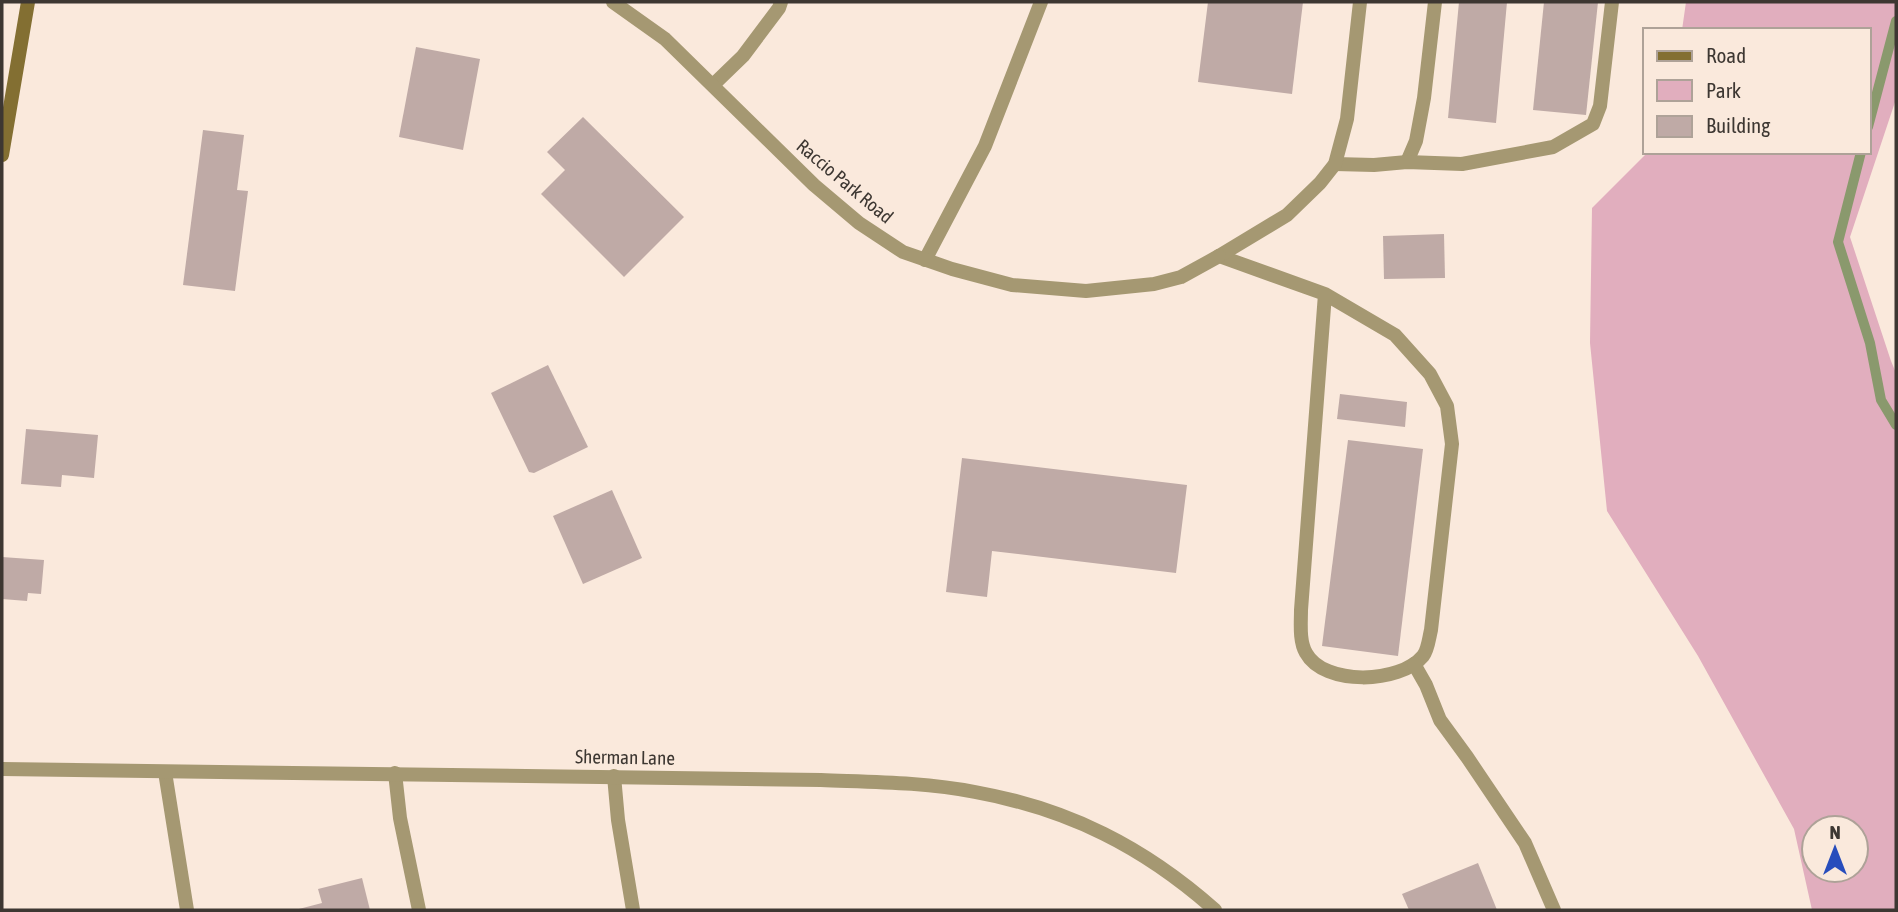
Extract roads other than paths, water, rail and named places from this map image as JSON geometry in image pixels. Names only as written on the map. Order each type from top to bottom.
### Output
[{"type":"main road","points":[[2,155],[28,2]]},
{"type":"street","name":"Raccio Park Road","points":[[613,2],[665,40],[814,185],[859,223],[904,252],[952,270],[1012,285],[1086,291],[1154,284],[1181,276],[1287,215],[1335,164]]},
{"type":"street","points":[[713,85],[743,57],[781,2]]},
{"type":"street","points":[[925,260],[985,146],[1041,2]]},
{"type":"street","points":[[1360,2],[1347,119],[1335,164],[1462,164],[1553,147],[1593,124],[1600,106],[1612,2]]},
{"type":"street","points":[[1407,162],[1416,141],[1424,97],[1435,2]]},
{"type":"street","points":[[1219,256],[1325,294],[1395,335],[1430,373],[1447,406],[1452,444],[1431,630],[1425,654],[1398,673],[1370,678],[1338,675],[1314,664],[1304,651],[1301,610],[1325,294]]},
{"type":"street","points":[[1414,664],[1440,720],[1525,843],[1554,910]]},
{"type":"street","name":"Sherman Lane","points":[[2,769],[821,780],[974,791],[1028,804],[1090,826],[1148,858],[1187,885],[1215,910]]},
{"type":"street","points":[[165,772],[187,910]]},
{"type":"street","points":[[395,773],[400,818],[419,910]]},
{"type":"street","points":[[614,776],[618,820],[633,910]]},
{"type":"waterway","points":[[1870,119],[1896,21]]},
{"type":"waterway","points":[[1860,154],[1838,242],[1870,343],[1881,400],[1896,425]]}]
